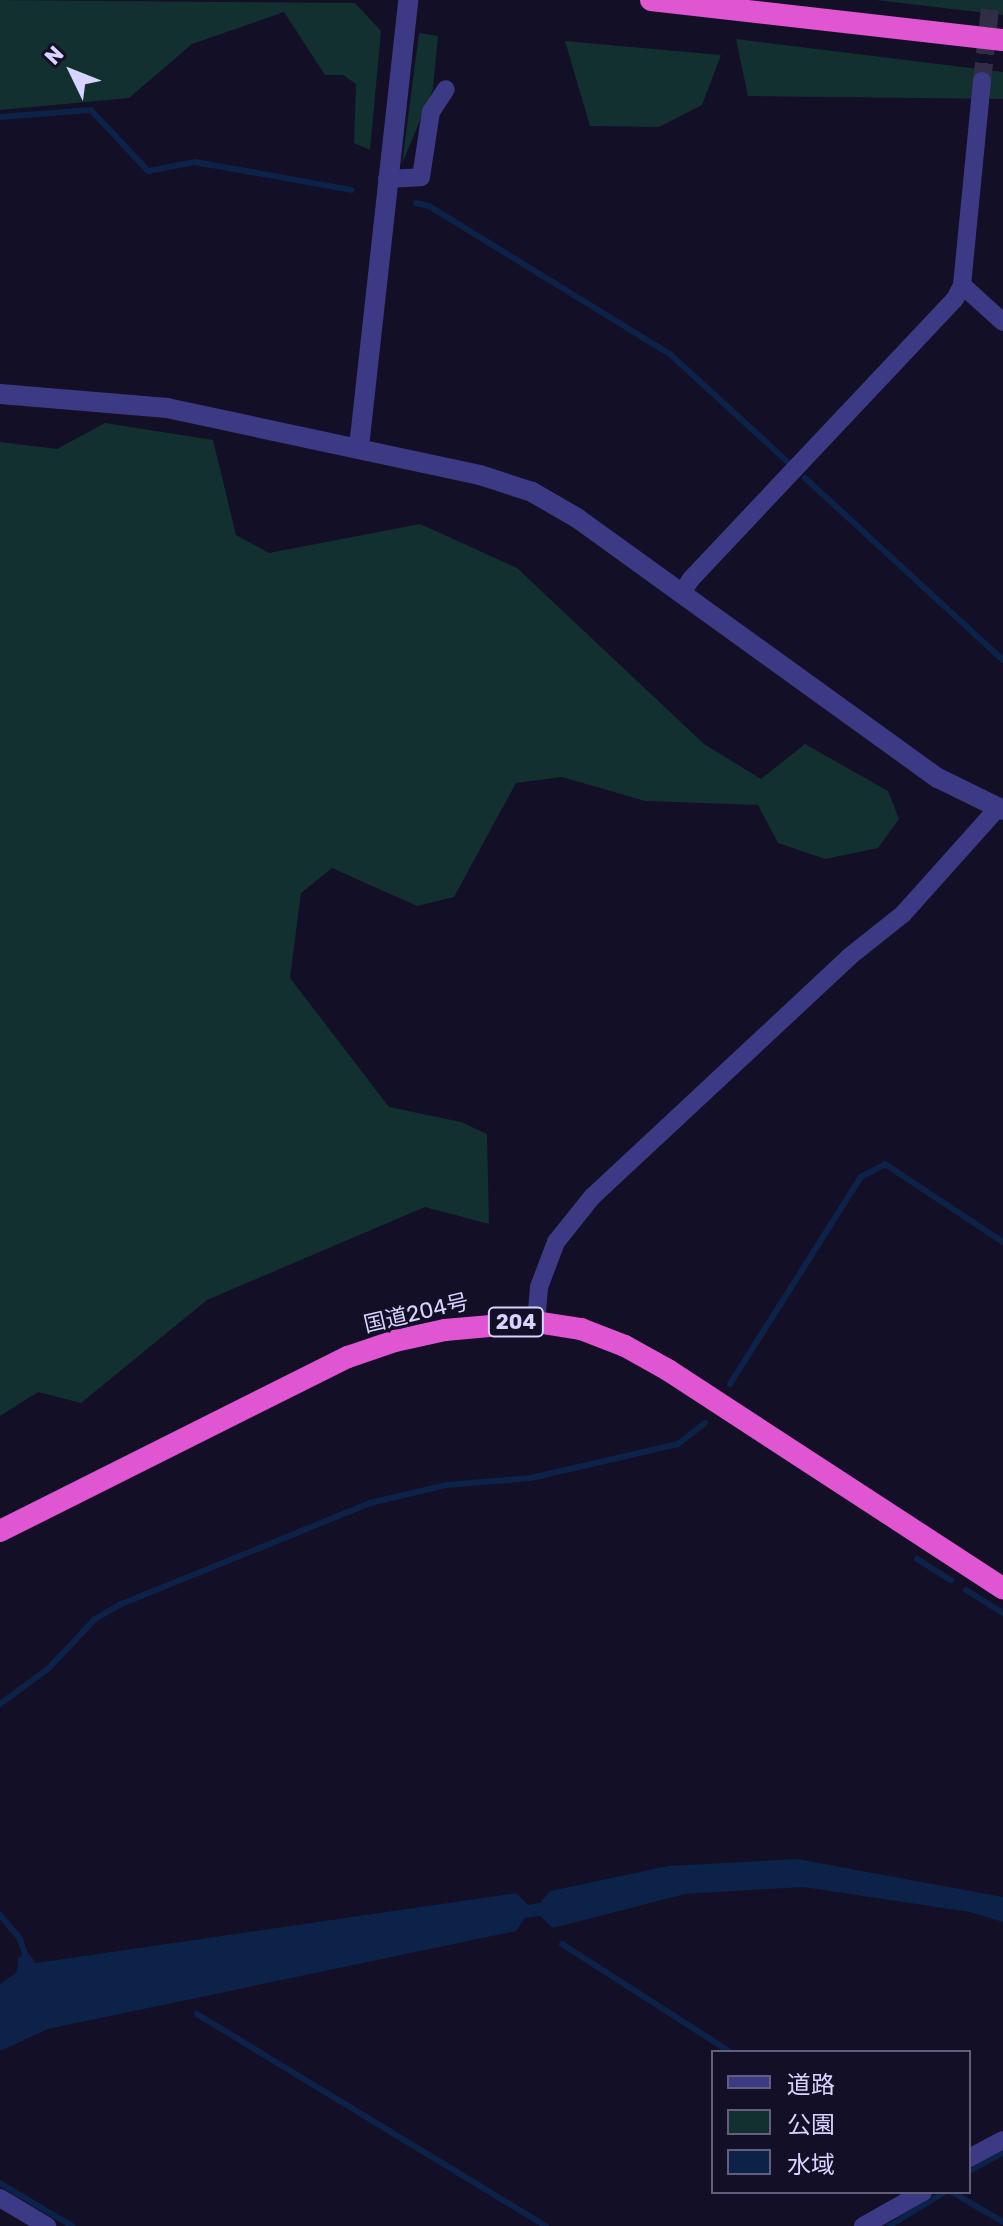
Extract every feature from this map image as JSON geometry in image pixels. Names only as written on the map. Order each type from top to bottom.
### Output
[{"type":"highway","points":[[651,0],[1003,40]]},
{"type":"highway","name":"国道204号","points":[[0,1531],[348,1357],[395,1341],[445,1330],[536,1322],[581,1329],[625,1346],[668,1370],[1003,1588]]},
{"type":"street","points":[[359,447],[408,0]]},
{"type":"street","points":[[681,594],[691,579],[955,299],[962,285],[982,81]]},
{"type":"street","points":[[387,179],[421,177],[431,112],[446,89]]},
{"type":"street","points":[[962,285],[1003,322]]},
{"type":"street","points":[[0,394],[167,408],[359,447],[480,475],[532,492],[577,518],[938,778],[1000,810],[903,914],[849,957],[592,1197],[556,1242],[539,1287],[536,1322]]},
{"type":"street","points":[[971,2157],[1003,2140]]},
{"type":"street","points":[[863,2226],[919,2194]]},
{"type":"street","points":[[0,2198],[47,2226]]},
{"type":"green space","points":[[0,0],[355,3],[381,31],[370,150],[354,143],[356,84],[343,75],[325,75],[284,12],[192,44],[129,98],[0,110]]},
{"type":"green space","points":[[876,0],[1003,0],[1003,15]]},
{"type":"green space","points":[[419,33],[438,36],[433,89],[402,164]]},
{"type":"green space","points":[[736,39],[1003,72],[1003,99],[748,96]]},
{"type":"green space","points":[[565,41],[721,55],[702,105],[659,127],[590,126]]},
{"type":"green space","points":[[105,423],[213,440],[236,535],[269,553],[420,524],[517,568],[704,744],[761,779],[805,744],[888,791],[899,819],[878,848],[825,859],[778,843],[758,805],[645,801],[562,777],[516,783],[454,897],[417,906],[332,868],[301,893],[290,978],[389,1107],[461,1122],[487,1134],[489,1224],[425,1207],[207,1300],[81,1403],[38,1392],[0,1416],[0,442],[57,449]]},
{"type":"water","points":[[797,1859],[1003,1897],[1003,1922],[970,1912],[803,1887],[685,1894],[553,1928],[540,1916],[525,1918],[516,1931],[48,2029],[0,2051],[0,1984],[17,1972],[18,1958],[28,1953],[36,1963],[516,1893],[528,1905],[540,1903],[550,1891],[668,1866]]},
{"type":"waterway","points":[[0,117],[91,110],[148,171],[195,162],[352,190]]},
{"type":"waterway","points":[[416,203],[429,206],[670,354],[788,462]]},
{"type":"waterway","points":[[805,478],[1003,660]]},
{"type":"waterway","points":[[730,1384],[861,1177],[885,1164],[1003,1242]]},
{"type":"waterway","points":[[0,1704],[49,1668],[95,1619],[119,1605],[370,1503],[446,1485],[531,1478],[678,1444],[705,1423]]},
{"type":"waterway","points":[[917,1559],[951,1580]]},
{"type":"waterway","points":[[966,1590],[1003,1613]]},
{"type":"waterway","points":[[0,1915],[20,1939],[27,1961]]},
{"type":"waterway","points":[[562,1944],[727,2050]]},
{"type":"waterway","points":[[197,2014],[546,2226]]},
{"type":"waterway","points":[[971,2170],[1003,2153]]},
{"type":"waterway","points":[[0,2183],[72,2226]]},
{"type":"waterway","points":[[889,2226],[942,2194]]},
{"type":"waterway","points":[[955,2194],[1003,2222]]},
{"type":"tunnel","points":[[982,81],[991,0]]}]
